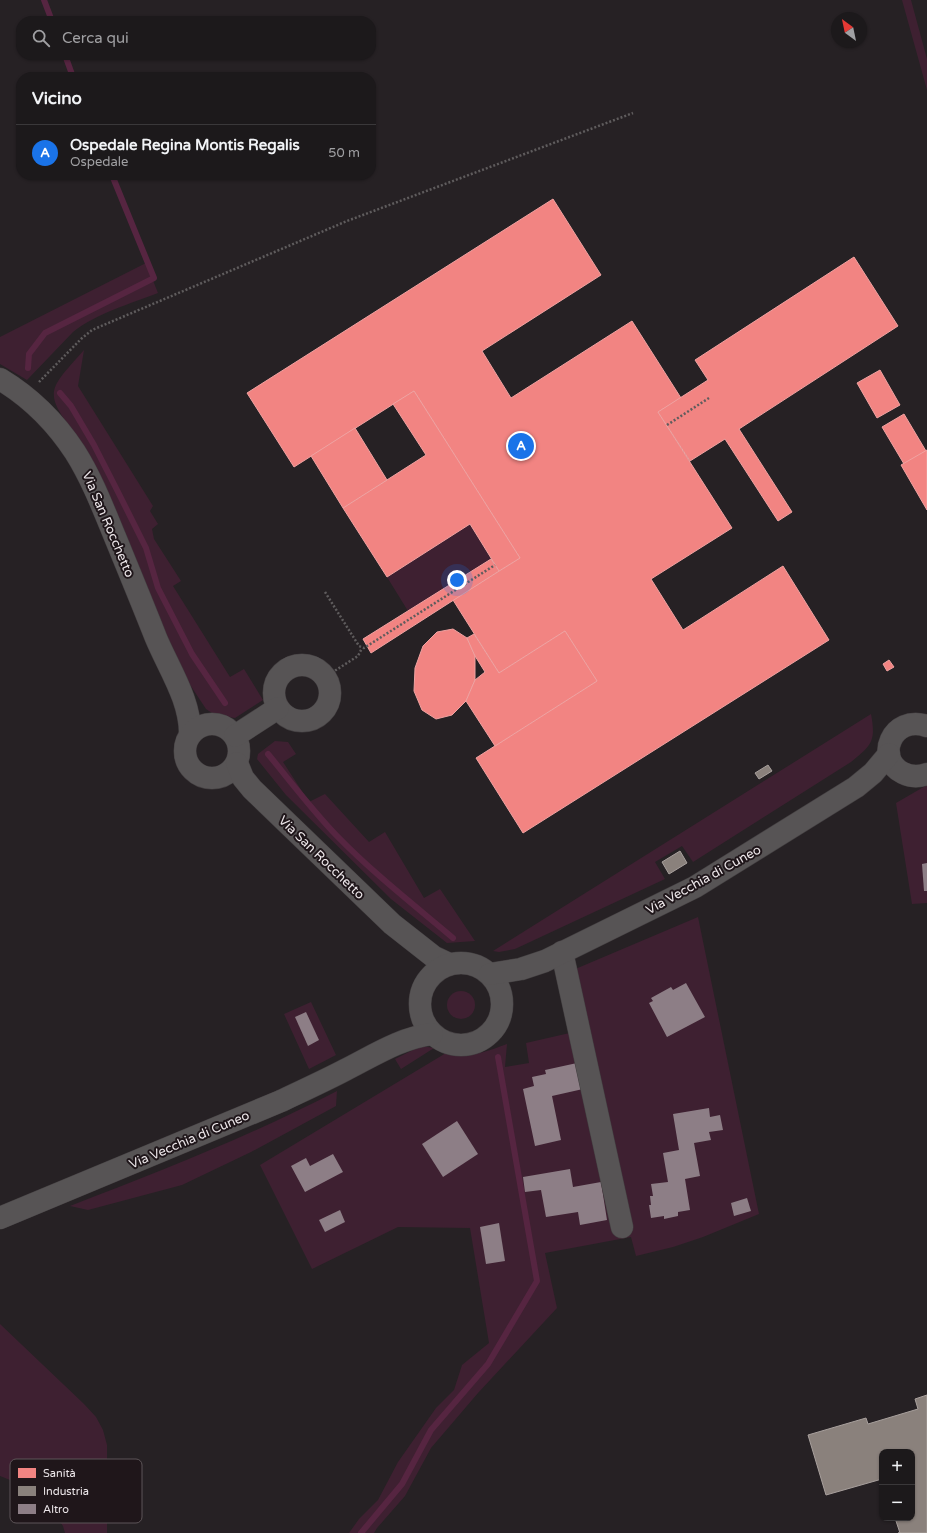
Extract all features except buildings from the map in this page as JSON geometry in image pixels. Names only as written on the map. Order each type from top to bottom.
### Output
[{"type":"street","name":"Via San Rocchetto","points":[[0,379],[24,396],[48,418],[62,434],[86,470],[188,712],[190,735],[186,745],[186,756],[190,767],[199,774],[210,778],[229,770],[243,778],[252,789],[392,924],[428,953],[449,964]]},
{"type":"street","points":[[294,666],[310,666],[318,670],[325,677],[329,686],[330,696],[325,708],[318,715],[309,720],[293,719],[285,715],[278,708],[274,699],[274,689],[278,677],[285,670],[294,666]]},
{"type":"street","name":"Via San Rocchetto","points":[[182,695],[194,709],[212,723],[225,726],[235,736]]},
{"type":"street","points":[[229,770],[239,754],[239,745],[235,736],[278,708]]},
{"type":"street","points":[[190,735],[199,727],[212,723]]},
{"type":"street","name":"Via Vecchia di Cuneo","points":[[490,974],[521,969],[553,956],[695,887],[856,787],[873,773],[894,763],[889,745],[892,736],[898,729],[907,724],[919,723],[927,726]]},
{"type":"street","points":[[894,763],[909,776],[921,776],[927,774]]},
{"type":"street","name":"Via San Rocchetto","points":[[392,924],[410,949],[419,968],[424,986]]},
{"type":"street","points":[[553,956],[622,1227]]},
{"type":"street","name":"Via Vecchia di Cuneo","points":[[502,998],[518,982],[553,956]]},
{"type":"street","points":[[460,962],[481,968],[490,974],[496,981],[502,998],[501,1015],[493,1030],[480,1041],[464,1045],[447,1043],[432,1034],[425,1025],[420,1013],[420,995],[430,977],[438,969],[449,964],[460,962]]},
{"type":"street","name":"Via Vecchia di Cuneo","points":[[374,1054],[411,1025],[420,1013]]},
{"type":"street","name":"Via Vecchia di Cuneo","points":[[0,1218],[320,1083],[374,1054],[419,1036],[432,1034]]},
{"type":"path","points":[[24,396],[81,339],[92,330],[348,221],[633,113]]},
{"type":"path","points":[[667,425],[709,398]]},
{"type":"path","points":[[325,677],[358,656],[362,648],[367,647],[495,565]]},
{"type":"path","points":[[325,592],[359,646],[362,648]]},
{"type":"shaded area","points":[[902,0],[911,0],[927,59],[927,90]]},
{"type":"shaded area","points":[[146,263],[158,293],[103,314],[82,325],[73,332],[27,380],[0,364],[0,337]]},
{"type":"shaded area","points":[[84,350],[78,386],[153,506],[150,511],[158,524],[152,529],[154,539],[181,581],[173,586],[230,677],[244,669],[263,700],[235,718],[215,715],[206,709],[175,662],[76,435],[58,409],[54,399],[54,391],[57,383]]},
{"type":"shaded area","points":[[470,524],[491,559],[408,611],[387,577]]},
{"type":"shaded area","points":[[871,714],[873,730],[871,742],[864,751],[851,762],[693,862],[682,846],[655,862],[665,879],[515,949],[499,952],[493,951]]},
{"type":"shaded area","points":[[275,741],[288,742],[296,754],[283,762],[309,802],[325,794],[369,842],[385,832],[424,898],[440,889],[475,941],[447,943],[391,899],[286,795],[257,759],[258,754]]},
{"type":"shaded area","points":[[927,785],[927,903],[912,904],[896,803]]},
{"type":"shaded area","points":[[698,917],[759,1214],[703,1237],[673,1247],[636,1256],[631,1237],[545,1253],[557,1308],[478,1393],[431,1448],[405,1496],[374,1533],[349,1533],[359,1519],[378,1500],[398,1462],[436,1408],[454,1390],[462,1365],[489,1343],[470,1228],[398,1227],[312,1269],[260,1165],[446,1053],[463,1055],[477,1053],[507,1044],[505,1067],[529,1063],[526,1043],[574,1032],[573,970]]},
{"type":"shaded area","points":[[461,991],[471,995],[475,1005],[471,1015],[461,1019],[451,1015],[447,1005],[451,995]]},
{"type":"shaded area","points":[[311,1002],[336,1055],[309,1069],[284,1014]]},
{"type":"shaded area","points":[[421,1047],[434,1048],[401,1069],[395,1059]]},
{"type":"shaded area","points":[[337,1091],[336,1106],[251,1152],[182,1185],[88,1210],[70,1206],[238,1138]]},
{"type":"shaded area","points":[[0,1324],[96,1417],[103,1430],[107,1445],[107,1459],[10,1459],[10,1480],[0,1476]]},
{"type":"shaded area","points":[[61,1523],[107,1523],[107,1533],[65,1533]]},
{"type":"waterway","points":[[44,0],[50,16]]},
{"type":"waterway","points":[[67,60],[71,72]]},
{"type":"waterway","points":[[28,368],[29,354],[45,333],[154,278],[114,180]]},
{"type":"waterway","points":[[60,393],[71,406],[94,445],[117,490],[146,548],[158,588],[192,654],[225,703]]},
{"type":"waterway","points":[[268,754],[319,816],[351,850],[453,938]]},
{"type":"waterway","points":[[361,1533],[402,1484],[431,1430],[488,1364],[537,1281],[498,1057]]},
{"type":"place","name":"Ospedale Regina Montis Regalis","points":[[521,446]]}]
